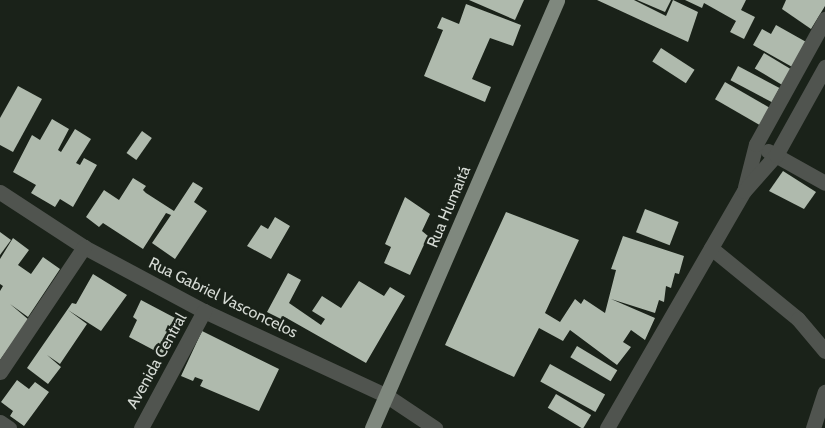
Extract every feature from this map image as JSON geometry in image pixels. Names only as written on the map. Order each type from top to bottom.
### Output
[{"type":"main road","name":"Rua Humaitá","points":[[372,428],[557,0]]},
{"type":"street","points":[[744,191],[756,144],[825,19]]},
{"type":"street","points":[[607,428],[744,191],[776,155],[825,67]]},
{"type":"street","points":[[756,144],[825,182]]},
{"type":"street","name":"Rua Gabriel Vasconcelos","points":[[0,192],[84,247],[204,312],[387,396],[435,428]]},
{"type":"street","points":[[0,372],[84,247]]},
{"type":"street","points":[[711,248],[798,318],[825,351]]},
{"type":"street","name":"Avenida Central","points":[[141,428],[204,312]]},
{"type":"street","points":[[813,428],[825,392]]},
{"type":"street","points":[[0,422],[9,428]]},
{"type":"building","points":[[469,0],[524,0],[515,20]]},
{"type":"building","points":[[597,0],[634,0],[666,16],[673,0],[698,12],[688,42]]},
{"type":"building","points":[[637,0],[671,0],[665,12]]},
{"type":"building","points":[[685,0],[746,0],[741,10],[755,17],[744,39],[730,32],[736,21],[704,3],[702,8]]},
{"type":"building","points":[[786,0],[825,0],[825,6],[811,29],[782,9]]},
{"type":"building","points":[[466,4],[521,25],[513,46],[490,38],[472,79],[491,87],[485,102],[424,76],[443,30],[437,28],[442,17],[459,24]]},
{"type":"building","points":[[776,25],[808,43],[794,68],[753,45],[762,29],[771,34]]},
{"type":"building","points":[[661,48],[695,70],[686,83],[652,61]]},
{"type":"building","points":[[764,53],[792,70],[783,85],[755,68]]},
{"type":"building","points":[[738,66],[779,88],[772,102],[730,80]]},
{"type":"building","points":[[725,82],[770,108],[760,125],[715,99]]},
{"type":"building","points":[[18,86],[42,99],[13,152],[0,145],[0,118]]},
{"type":"building","points":[[52,119],[69,129],[58,150],[61,152],[75,129],[91,139],[76,163],[80,165],[84,158],[97,165],[73,207],[60,199],[55,207],[31,193],[36,185],[13,172],[32,135],[40,140]]},
{"type":"building","points":[[142,131],[152,138],[136,160],[127,153]]},
{"type":"building","points":[[783,171],[816,192],[804,209],[769,191]]},
{"type":"building","points":[[133,178],[146,186],[143,190],[146,193],[174,211],[193,182],[203,188],[194,202],[207,211],[175,259],[152,243],[171,215],[166,213],[143,249],[103,223],[99,227],[86,217],[104,190],[119,200]]},
{"type":"building","points":[[405,197],[430,214],[422,231],[428,236],[410,275],[384,263],[391,247],[385,244]]},
{"type":"building","points":[[645,209],[679,222],[670,245],[636,232]]},
{"type":"building","points":[[506,212],[579,240],[545,313],[560,322],[575,299],[581,304],[584,299],[605,313],[616,270],[611,269],[623,236],[684,256],[679,274],[675,273],[671,288],[666,286],[664,302],[659,300],[655,313],[611,299],[655,318],[645,340],[631,330],[623,342],[631,347],[617,365],[570,330],[563,341],[539,328],[514,377],[445,345]]},
{"type":"building","points":[[275,217],[290,226],[271,259],[247,246],[261,225],[268,229]]},
{"type":"building","points":[[0,232],[11,240],[0,255]]},
{"type":"building","points":[[13,238],[29,250],[18,265],[31,274],[43,257],[60,269],[28,317],[10,304],[29,320],[0,360],[0,291],[3,286],[0,284],[0,259]]},
{"type":"building","points":[[288,273],[301,280],[289,303],[321,325],[325,319],[312,311],[322,296],[341,308],[359,281],[384,296],[390,287],[405,296],[366,363],[283,316],[281,319],[267,312]]},
{"type":"building","points":[[93,274],[127,295],[101,331],[68,310],[87,324],[60,364],[47,355],[61,367],[48,384],[27,368],[72,303],[76,304]]},
{"type":"building","points":[[141,300],[177,319],[163,355],[129,337],[137,320],[133,317]]},
{"type":"building","points":[[202,331],[279,369],[259,411],[200,386],[203,380],[195,377],[193,381],[181,376]]},
{"type":"building","points":[[577,346],[617,370],[611,381],[570,357]]},
{"type":"building","points":[[550,364],[605,395],[595,412],[540,381]]},
{"type":"building","points":[[17,380],[29,389],[35,382],[49,392],[24,426],[10,416],[13,411],[1,402]]},
{"type":"building","points":[[556,394],[591,415],[583,428],[582,428],[548,408]]}]
